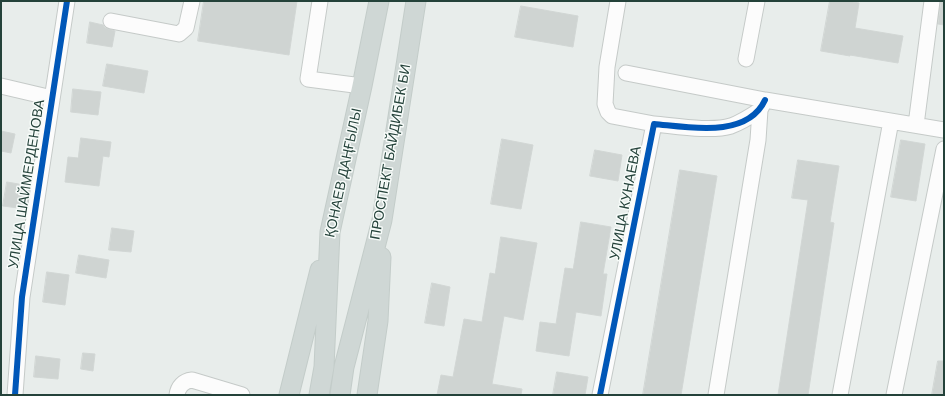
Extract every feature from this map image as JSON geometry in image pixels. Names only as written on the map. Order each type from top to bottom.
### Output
[{"type":"main road","name":"ҚОНАЕВ ДАҢҒЫЛЫ","points":[[320,395],[324,367],[330,232],[379,1]]},
{"type":"main road","name":"ПРОСПЕКТ БАЙДИБЕК БИ","points":[[340,395],[344,367],[382,220],[416,1]]},
{"type":"main road","points":[[367,395],[378,321],[382,220]]},
{"type":"main road","points":[[289,395],[330,232]]},
{"type":"street","name":"УЛИЦА ШАЙМЕРДЕНОВА","points":[[15,395],[22,297],[67,1]]},
{"type":"street","points":[[111,21],[179,34],[186,28],[192,1]]},
{"type":"street","points":[[320,1],[308,79],[362,86]]},
{"type":"street","points":[[618,1],[607,68],[605,104],[608,112],[612,116],[654,124],[715,129],[730,126],[745,120],[763,105]]},
{"type":"street","points":[[746,58],[757,1]]},
{"type":"street","points":[[916,125],[932,1]]},
{"type":"street","points":[[626,73],[763,105],[891,121],[944,130]]},
{"type":"street","points":[[1,86],[52,98]]},
{"type":"street","points":[[716,395],[763,105]]},
{"type":"street","points":[[840,395],[891,121]]},
{"type":"street","name":"УЛИЦА КУНАЕВА","points":[[600,395],[654,124]]},
{"type":"street","points":[[894,395],[944,149]]},
{"type":"street","points":[[177,395],[179,387],[187,380],[192,380],[242,395]]},
{"type":"building","points":[[204,1],[297,1],[289,55],[198,41]]},
{"type":"building","points":[[830,1],[859,3],[855,28],[903,36],[898,63],[821,51]]},
{"type":"building","points":[[941,1],[944,1],[944,25],[938,24]]},
{"type":"building","points":[[521,6],[578,16],[573,47],[515,37]]},
{"type":"building","points":[[90,22],[103,25],[105,28],[115,31],[112,47],[87,43]]},
{"type":"building","points":[[107,64],[148,71],[144,93],[103,86]]},
{"type":"building","points":[[73,89],[101,92],[98,115],[71,112]]},
{"type":"building","points":[[1,131],[15,134],[11,153],[1,151]]},
{"type":"building","points":[[81,138],[111,142],[109,157],[103,156],[99,186],[65,182],[68,157],[78,158]]},
{"type":"building","points":[[502,139],[533,145],[521,209],[491,204]]},
{"type":"building","points":[[901,140],[925,144],[916,201],[891,197]]},
{"type":"building","points":[[595,150],[622,155],[618,181],[590,176]]},
{"type":"building","points":[[798,160],[839,166],[830,222],[834,223],[808,395],[778,395],[808,200],[792,198]]},
{"type":"building","points":[[680,170],[717,176],[681,395],[643,395]]},
{"type":"building","points":[[7,182],[30,186],[26,209],[3,206]]},
{"type":"building","points":[[581,222],[611,227],[603,274],[607,274],[601,316],[576,312],[569,356],[536,351],[540,322],[556,324],[565,268],[573,269]]},
{"type":"building","points":[[112,228],[134,231],[131,252],[109,250]]},
{"type":"building","points":[[501,237],[537,243],[523,320],[504,316],[492,384],[522,389],[521,395],[437,395],[441,375],[453,377],[464,319],[482,322],[490,273],[495,274]]},
{"type":"building","points":[[79,255],[109,260],[106,278],[76,273]]},
{"type":"building","points":[[47,272],[69,275],[65,305],[43,302]]},
{"type":"building","points":[[432,283],[450,287],[444,326],[425,323]]},
{"type":"building","points":[[83,353],[95,354],[93,371],[81,369]]},
{"type":"building","points":[[36,356],[60,359],[58,379],[34,377]]},
{"type":"building","points":[[938,361],[944,361],[944,395],[932,395]]},
{"type":"building","points":[[557,372],[588,377],[585,395],[553,395]]},
{"type":"cycle path","points":[[15,395],[22,297],[67,1]]},
{"type":"cycle path","points":[[600,395],[654,124],[699,128],[731,126],[745,121],[756,112],[765,100]]}]
